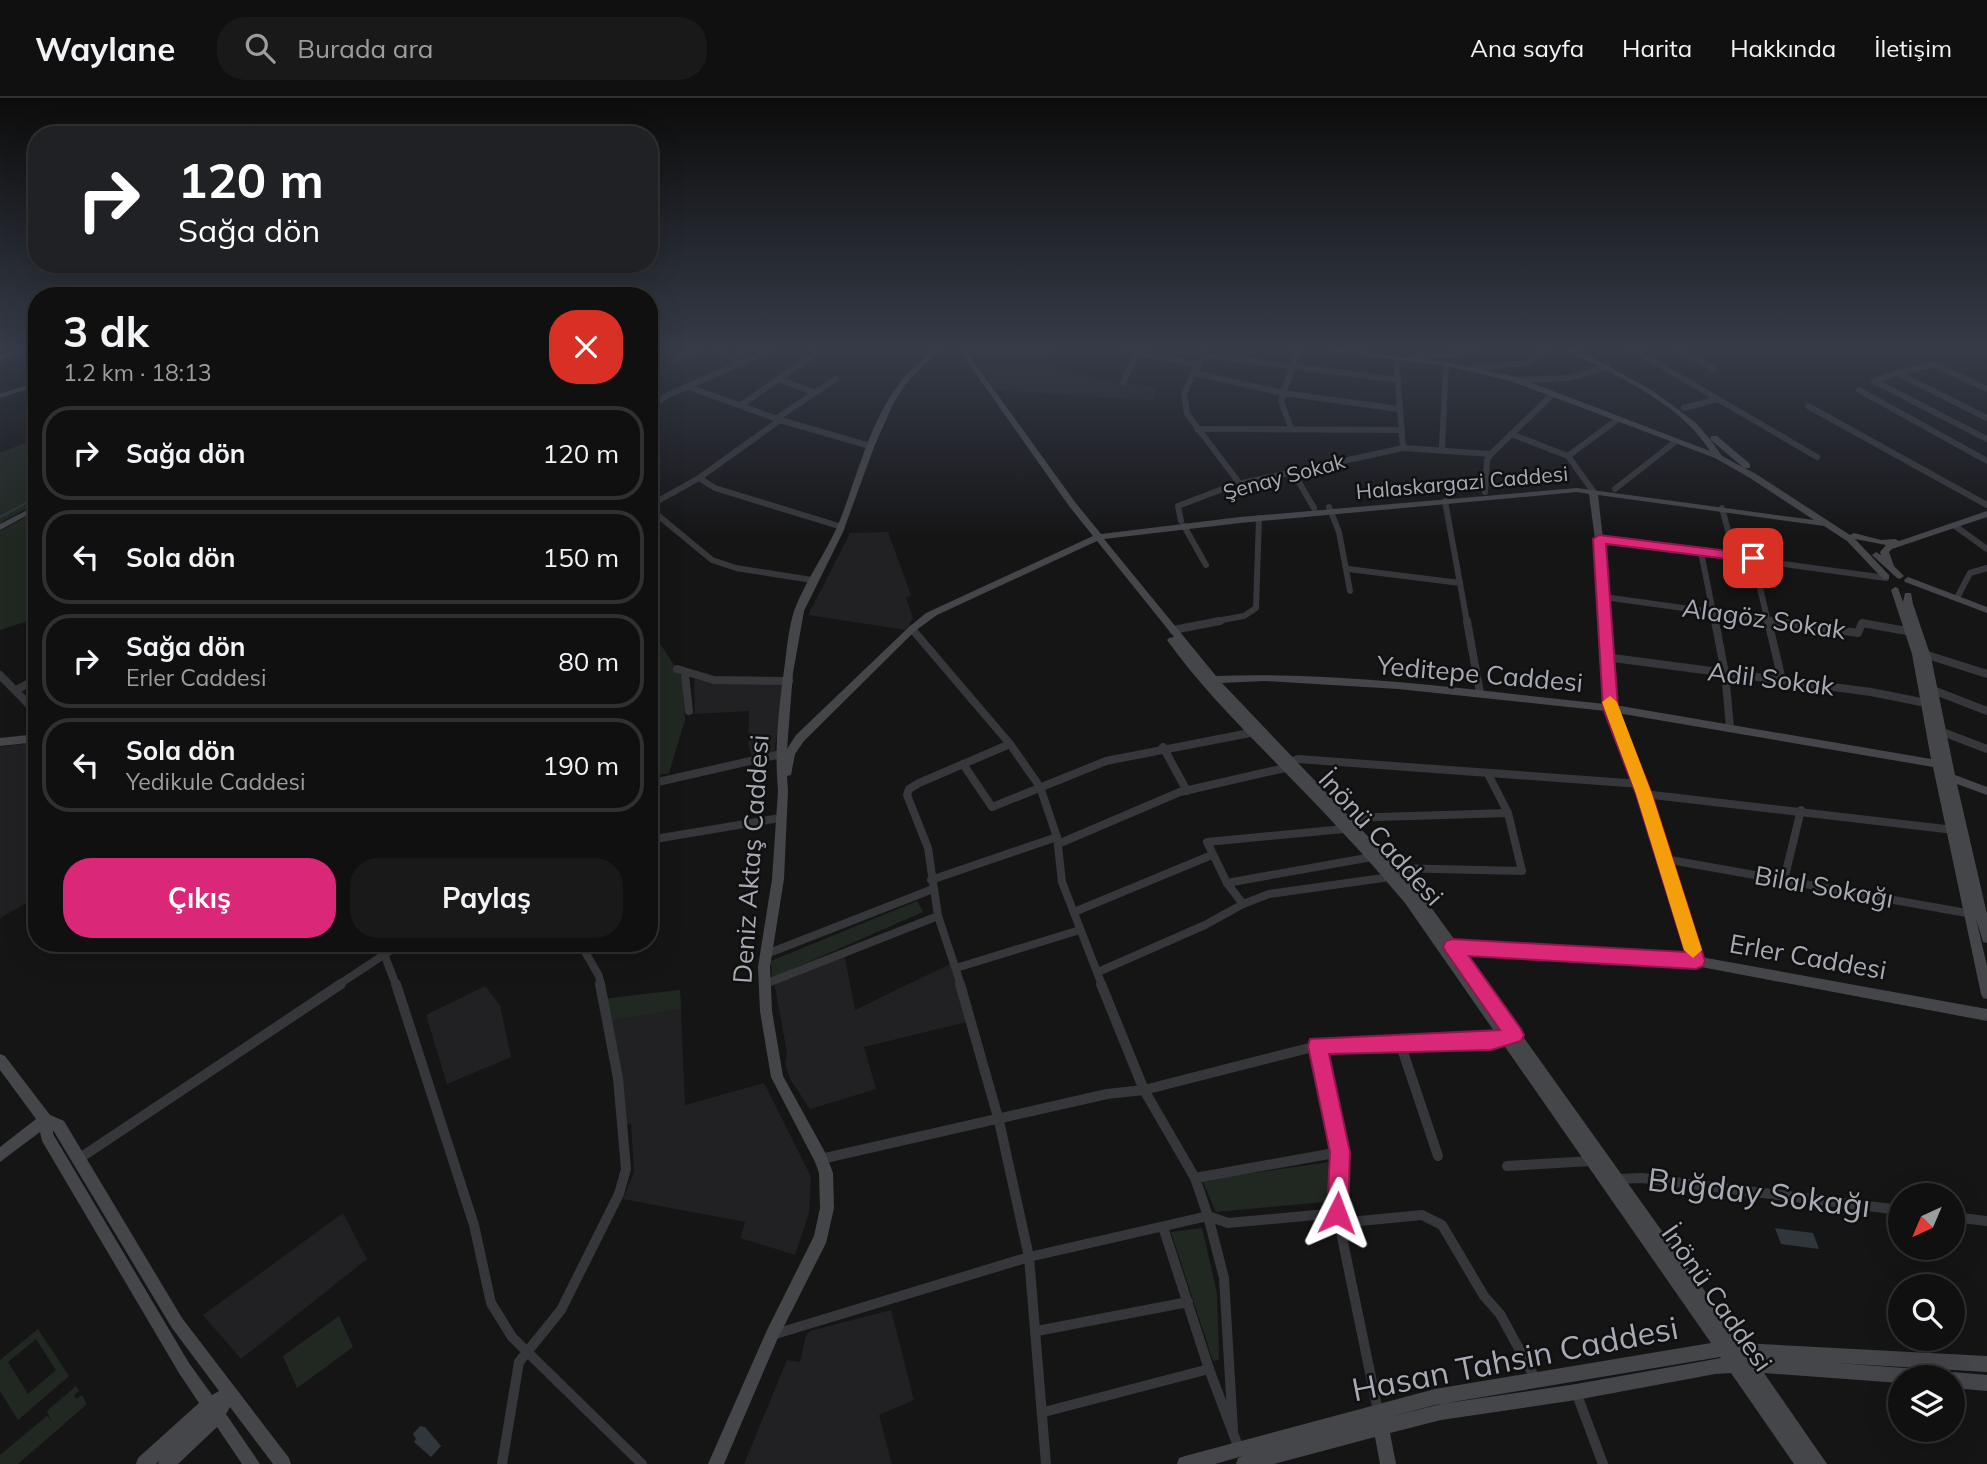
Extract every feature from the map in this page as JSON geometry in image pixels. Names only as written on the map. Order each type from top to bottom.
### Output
[{"type":"main road","name":"Deniz Aktaş Caddesi","points":[[716,1464],[772,1335],[825,1224],[827,1185],[821,1159],[777,1077],[764,967],[769,953],[778,879],[783,791],[780,779],[781,754],[794,629],[812,580],[842,527],[870,446],[887,411]]},
{"type":"main road","name":"İnönü Caddesi","points":[[1000,411],[1069,505],[1226,700],[1254,732],[1347,824],[1372,857],[1392,872],[1509,1037],[1591,1161],[1735,1356],[1819,1464]]},
{"type":"main road","points":[[1597,411],[1732,461],[1734,456]]},
{"type":"main road","points":[[1676,411],[1716,449],[1718,456],[1828,524],[1895,576],[1957,598],[1987,613]]},
{"type":"main road","points":[[1683,411],[1734,456],[1854,536],[1912,594],[1913,632],[1917,654],[1977,915],[1987,994]]},
{"type":"main road","points":[[1591,489],[1599,539],[1610,708],[1642,789],[1696,961]]},
{"type":"main road","name":"Halaskargazi Caddesi","points":[[783,791],[790,753],[820,717],[912,629],[929,615],[967,592],[1022,571],[1093,535],[1259,516],[1591,489],[1828,524]]},
{"type":"main road","points":[[1259,516],[1314,508],[1330,510],[1485,492],[1615,489],[1814,516]]},
{"type":"main road","points":[[0,527],[28,512]]},
{"type":"main road","points":[[1945,770],[1940,731],[1930,704],[1933,690],[1924,654],[1895,590],[1895,576],[1884,558],[1886,549],[1987,514]]},
{"type":"main road","points":[[1854,536],[1881,544],[1908,541]]},
{"type":"main road","points":[[1895,590],[1946,597],[1987,613]]},
{"type":"main road","points":[[1190,657],[1213,680],[1226,700]]},
{"type":"main road","name":"Yeditepe Caddesi","points":[[1213,680],[1264,678],[1480,693],[1610,708],[1730,727],[1945,770],[1987,791]]},
{"type":"main road","points":[[785,721],[791,728],[799,730],[820,717]]},
{"type":"main road","points":[[0,742],[28,739]]},
{"type":"main road","points":[[1347,824],[1392,872]]},
{"type":"main road","points":[[1977,915],[1987,939]]},
{"type":"main road","name":"Erler Caddesi","points":[[1447,948],[1696,961],[1987,1015]]},
{"type":"main road","points":[[1509,1037],[1617,1179],[1735,1356]]},
{"type":"main road","points":[[0,1060],[44,1121],[47,1136],[66,1169],[212,1411],[252,1464]]},
{"type":"main road","points":[[44,1121],[59,1126],[177,1323],[228,1395],[283,1464]]},
{"type":"main road","points":[[0,1155],[44,1121]]},
{"type":"main road","points":[[66,1169],[80,1158]]},
{"type":"main road","name":"İnönü Caddesi","points":[[1735,1356],[1804,1464]]},
{"type":"main road","name":"Hasan Tahsin Caddesi","points":[[1185,1464],[1244,1460],[1379,1419],[1435,1397],[1536,1380],[1735,1356],[1987,1364]]},
{"type":"main road","name":"Hasan Tahsin Caddesi","points":[[1379,1419],[1576,1392],[1735,1356],[1888,1373]]},
{"type":"main road","points":[[1965,1381],[1987,1382]]},
{"type":"main road","points":[[166,1464],[228,1395]]},
{"type":"main road","points":[[144,1464],[212,1411]]},
{"type":"main road","points":[[1379,1419],[1388,1464]]},
{"type":"street","points":[[757,411],[870,446]]},
{"type":"street","points":[[658,502],[699,478],[790,411]]},
{"type":"street","points":[[1186,411],[1197,429],[1240,484]]},
{"type":"street","points":[[1283,411],[1291,428]]},
{"type":"street","points":[[1398,411],[1403,448]]},
{"type":"street","points":[[1442,448],[1444,411]]},
{"type":"street","points":[[1485,492],[1487,460],[1491,453],[1535,411]]},
{"type":"street","points":[[1738,411],[1818,457]]},
{"type":"street","points":[[1817,411],[1987,505]]},
{"type":"street","points":[[1896,411],[1987,461]]},
{"type":"street","points":[[1932,411],[1987,439]]},
{"type":"street","points":[[1568,456],[1618,419]]},
{"type":"street","points":[[1197,429],[1399,430]]},
{"type":"street","points":[[1511,434],[1568,456],[1591,489]]},
{"type":"street","points":[[1615,489],[1675,442]]},
{"type":"street","name":"Şenay Sokak","points":[[1182,524],[1178,510],[1181,503],[1212,496],[1240,484],[1403,448],[1442,448],[1491,453]]},
{"type":"street","points":[[1293,472],[1314,508]]},
{"type":"street","points":[[699,478],[715,488],[842,527]]},
{"type":"street","points":[[1445,501],[1480,693]]},
{"type":"street","points":[[1722,508],[1735,557]]},
{"type":"street","points":[[1330,510],[1348,569],[1350,591]]},
{"type":"street","points":[[658,515],[712,560],[736,568],[812,580]]},
{"type":"street","points":[[1169,631],[1244,616],[1254,611],[1258,605],[1259,516]]},
{"type":"street","points":[[1182,524],[1206,565]]},
{"type":"street","points":[[1955,526],[1987,549]]},
{"type":"street","points":[[1599,539],[1895,576]]},
{"type":"street","points":[[1701,552],[1725,673],[1730,727]]},
{"type":"street","points":[[1753,558],[1782,680]]},
{"type":"street","points":[[1957,598],[1970,573],[1987,568]]},
{"type":"street","points":[[1348,569],[1460,583]]},
{"type":"street","name":"Alagöz Sokak","points":[[1604,597],[1858,633],[1862,623],[1913,632]]},
{"type":"street","points":[[912,629],[1010,744],[1040,788],[1058,840],[1062,881],[1080,930],[1144,1090],[1195,1178],[1208,1216],[1224,1278],[1233,1430]]},
{"type":"street","points":[[1924,654],[1987,674]]},
{"type":"street","name":"Adil Sokak","points":[[1605,657],[1782,680],[1930,704]]},
{"type":"street","points":[[677,670],[685,675],[789,681]]},
{"type":"street","points":[[685,675],[689,711]]},
{"type":"street","points":[[0,676],[28,703]]},
{"type":"street","points":[[16,690],[28,684]]},
{"type":"street","points":[[1933,690],[1987,711]]},
{"type":"street","points":[[1940,731],[1987,749]]},
{"type":"street","points":[[963,764],[992,807],[1106,761],[1163,747],[1254,732]]},
{"type":"street","points":[[1010,744],[909,789],[907,795],[928,848],[938,916],[956,968],[999,1121],[1029,1257],[1044,1412],[1046,1464]]},
{"type":"street","points":[[1163,747],[1186,791]]},
{"type":"street","points":[[658,782],[781,754]]},
{"type":"street","points":[[769,953],[932,884],[1186,791],[1287,765],[1298,759],[1642,789],[1956,831]]},
{"type":"street","points":[[1098,972],[1269,894],[1392,872],[1522,871],[1508,813],[1488,774]]},
{"type":"street","points":[[1784,880],[1801,810]]},
{"type":"street","points":[[1243,904],[1227,883],[1207,842],[1347,824],[1508,813]]},
{"type":"street","points":[[658,838],[780,818]]},
{"type":"street","points":[[1074,912],[1212,855]]},
{"type":"street","points":[[1227,883],[1372,857]]},
{"type":"street","name":"Bilal Sokağı","points":[[1665,859],[1977,915]]},
{"type":"street","points":[[765,984],[938,916]]},
{"type":"street","points":[[956,968],[1080,930]]},
{"type":"street","points":[[80,1158],[387,952]]},
{"type":"street","points":[[502,1464],[519,1362],[561,1310],[619,1194],[626,1169],[618,1077],[599,976],[585,952]]},
{"type":"street","points":[[384,954],[405,1007],[474,1225],[491,1303],[512,1337],[642,1464]]},
{"type":"street","points":[[821,1159],[999,1121],[1107,1094],[1144,1090],[1317,1046],[1491,1042],[1509,1037]]},
{"type":"street","points":[[1400,1043],[1438,1156]]},
{"type":"street","points":[[1317,1046],[1340,1152],[1338,1218],[1379,1419]]},
{"type":"street","points":[[1195,1178],[1340,1152]]},
{"type":"street","points":[[1507,1166],[1591,1161]]},
{"type":"street","name":"Buğday Sokağı","points":[[1617,1179],[1642,1178],[1888,1209]]},
{"type":"street","points":[[772,1335],[1029,1257],[1208,1216],[1228,1223],[1422,1215],[1441,1225],[1484,1296],[1500,1314],[1536,1380]]},
{"type":"street","points":[[1965,1218],[1987,1221]]},
{"type":"street","points":[[1163,1227],[1209,1369],[1244,1460]]},
{"type":"street","points":[[1037,1331],[1188,1302]]},
{"type":"street","points":[[1044,1412],[1209,1369]]},
{"type":"street","points":[[1576,1392],[1603,1464]]},
{"type":"shaded area","points":[[28,442],[28,508],[0,523],[0,453]]},
{"type":"shaded area","points":[[28,516],[28,621],[0,630],[0,531]]},
{"type":"shaded area","points":[[888,532],[911,595],[906,598],[913,618],[906,630],[808,615],[850,533]]},
{"type":"shaded area","points":[[658,641],[682,677],[685,720],[669,773],[658,775]]},
{"type":"shaded area","points":[[694,679],[785,685],[774,752],[752,757],[748,744],[749,711],[695,714]]},
{"type":"shaded area","points":[[28,743],[28,902],[0,918],[0,747]]},
{"type":"shaded area","points":[[917,901],[923,912],[772,978],[771,961]]},
{"type":"shaded area","points":[[844,953],[855,1010],[954,962],[971,1021],[864,1047],[876,1089],[810,1109],[790,1079],[785,1064],[787,1053],[774,981]]},
{"type":"shaded area","points":[[485,986],[500,1005],[511,1057],[447,1084],[426,1015]]},
{"type":"shaded area","points":[[680,990],[685,1105],[764,1083],[811,1177],[809,1213],[795,1255],[740,1238],[745,1222],[623,1199],[634,1172],[631,1123],[624,1126],[603,999]]},
{"type":"shaded area","points":[[680,990],[681,1009],[607,1021],[603,999]]},
{"type":"shaded area","points":[[1331,1162],[1336,1201],[1216,1212],[1202,1180]]},
{"type":"shaded area","points":[[343,1213],[367,1259],[241,1359],[203,1315]]},
{"type":"shaded area","points":[[1202,1228],[1217,1293],[1219,1360],[1213,1361],[1171,1232]]},
{"type":"shaded area","points":[[1775,1228],[1813,1233],[1819,1249],[1781,1244]]},
{"type":"shaded area","points":[[891,1310],[914,1400],[879,1415],[892,1464],[744,1464],[787,1360],[800,1362],[806,1335],[810,1331]]},
{"type":"shaded area","points":[[339,1316],[353,1347],[297,1388],[283,1356]]},
{"type":"shaded area","points":[[38,1329],[69,1376],[18,1420],[0,1391],[0,1360]],"holes":[[[36,1339],[56,1370],[28,1394],[8,1362]]]},
{"type":"shaded area","points":[[76,1386],[79,1391],[74,1395],[76,1399],[82,1395],[87,1404],[18,1464],[0,1464],[0,1455],[47,1416],[51,1421],[47,1411]]},
{"type":"shaded area","points":[[420,1426],[425,1427],[441,1446],[431,1457],[414,1442],[416,1439],[413,1434]]},
{"type":"waterway","points":[[0,517],[28,502]]},
{"type":"slow traffic","points":[[1610,702],[1644,794],[1693,950]]},
{"type":"route","points":[[1337,1213],[1340,1152],[1317,1046],[1491,1042],[1514,1035],[1452,947],[1696,961],[1644,794],[1610,708],[1599,539],[1753,558]]}]
